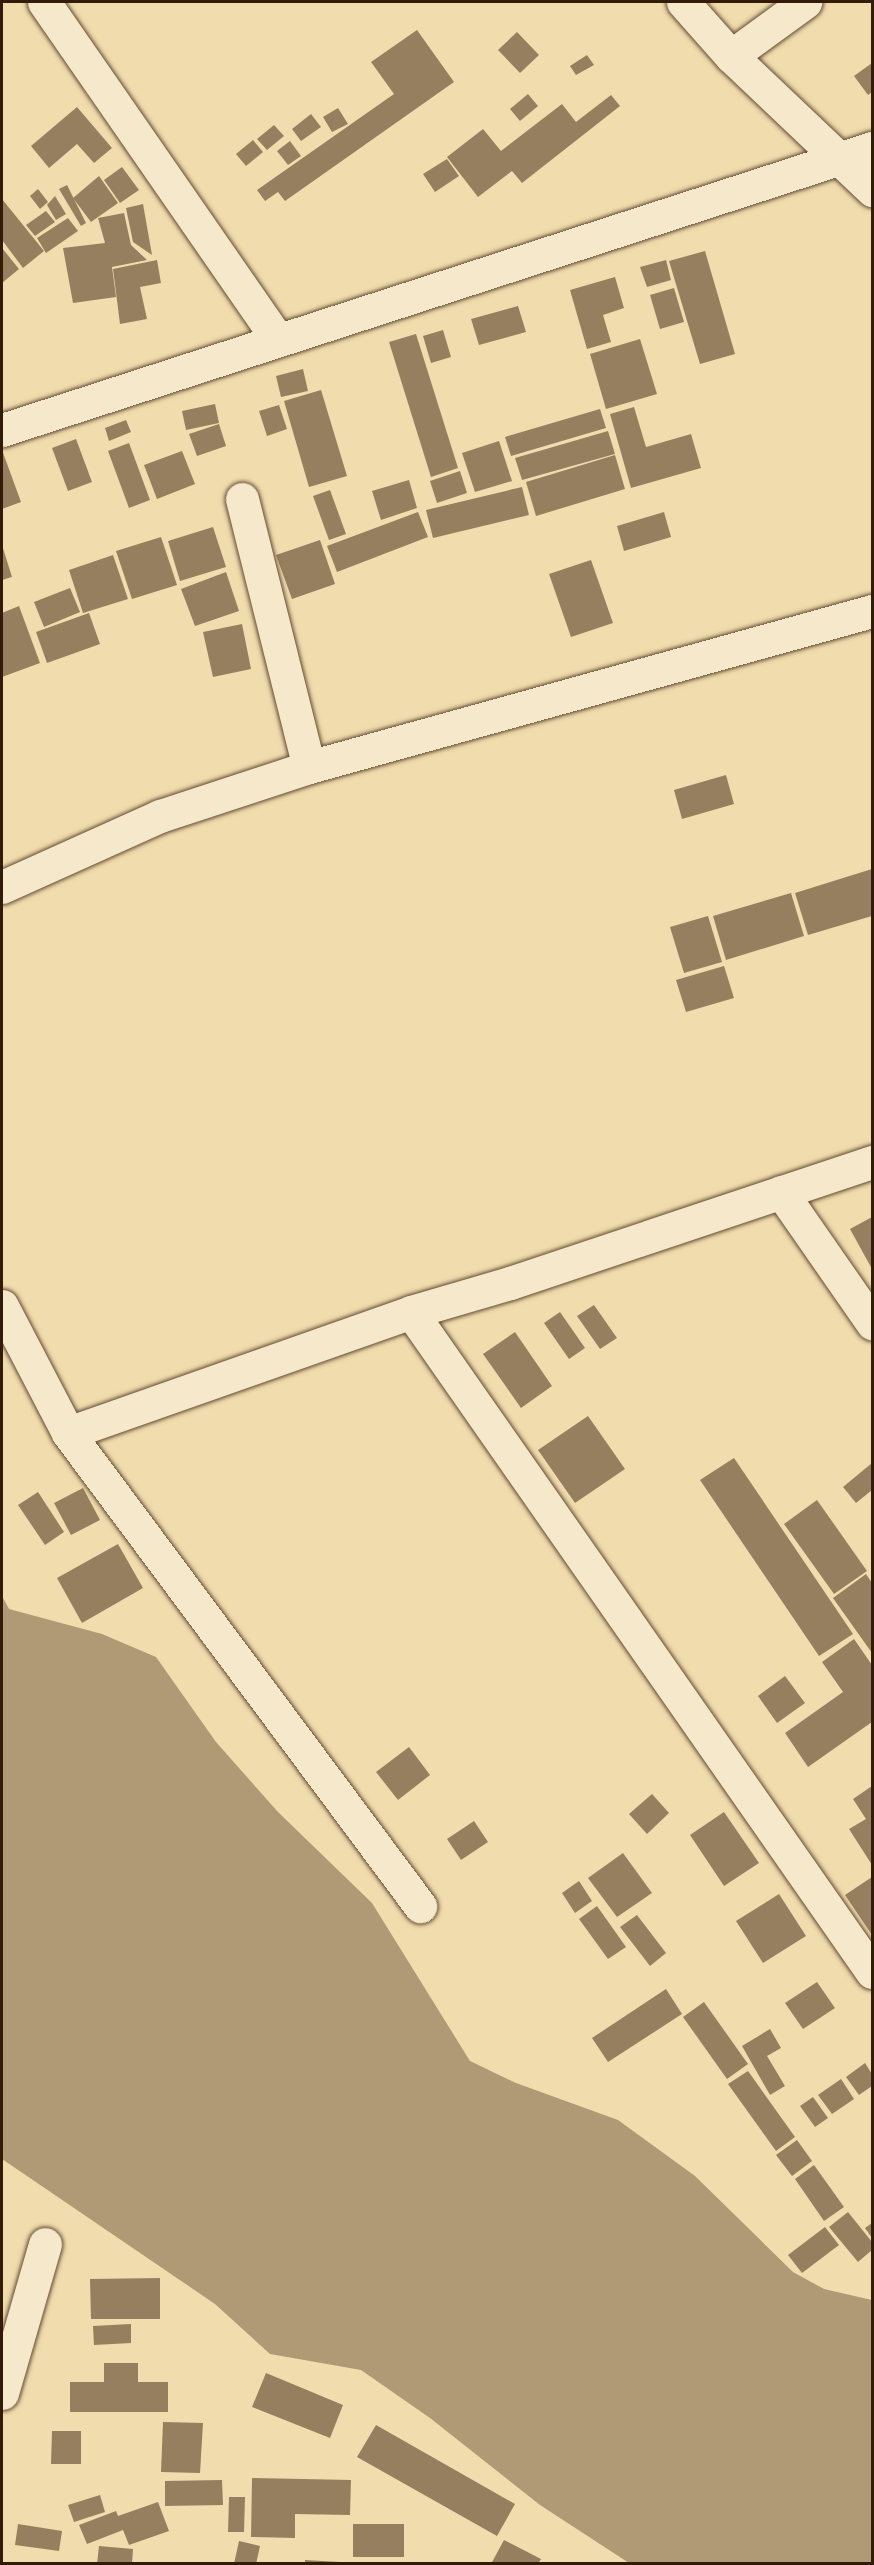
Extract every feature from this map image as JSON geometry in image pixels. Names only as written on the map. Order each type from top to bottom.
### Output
[{"type":"street","points":[[44,2],[278,340]]},
{"type":"street","points":[[683,2],[730,56],[873,190]]},
{"type":"street","points":[[730,56],[805,2]]},
{"type":"street","points":[[2,430],[873,148]]},
{"type":"street","points":[[242,499],[309,766]]},
{"type":"street","points":[[2,887],[160,816],[309,766],[873,611]]},
{"type":"street","points":[[68,1433],[411,1312],[510,1283],[873,1162]]},
{"type":"street","points":[[781,1192],[873,1323]]},
{"type":"street","points":[[2,1306],[68,1433],[420,1906]]},
{"type":"street","points":[[411,1312],[873,1972]]},
{"type":"street","points":[[2,2393],[45,2244]]},
{"type":"shaded area","points":[[2,1596],[9,1609],[102,1634],[156,1657],[216,1742],[278,1812],[372,1903],[470,2061],[516,2083],[618,2120],[695,2176],[793,2272],[824,2289],[872,2300],[872,2563],[629,2563],[540,2505],[430,2418],[361,2370],[270,2354],[215,2304],[2,2159]]},
{"type":"building","points":[[417,30],[454,82],[285,201],[278,192],[265,201],[257,190],[394,94],[371,62]]},
{"type":"building","points":[[517,32],[539,55],[520,73],[498,50]]},
{"type":"building","points":[[587,55],[594,65],[576,75],[570,66]]},
{"type":"building","points":[[872,63],[872,92],[868,95],[854,76]]},
{"type":"building","points":[[528,94],[538,106],[520,121],[510,109]]},
{"type":"building","points":[[611,95],[620,106],[522,183],[512,171],[478,197],[447,157],[483,129],[501,151],[562,104],[576,122]]},
{"type":"building","points":[[77,107],[112,148],[94,163],[77,144],[49,168],[31,146]]},
{"type":"building","points":[[338,108],[348,124],[332,132],[323,117]]},
{"type":"building","points":[[311,114],[321,127],[301,141],[292,129]]},
{"type":"building","points":[[274,125],[284,136],[267,150],[257,139]]},
{"type":"building","points":[[253,140],[263,152],[246,166],[236,154]]},
{"type":"building","points":[[290,141],[301,156],[288,165],[277,151]]},
{"type":"building","points":[[447,159],[459,176],[435,192],[423,174]]},
{"type":"building","points":[[122,167],[139,190],[120,203],[104,180]]},
{"type":"building","points":[[99,176],[118,203],[91,222],[73,198]]},
{"type":"building","points":[[67,185],[86,223],[81,226],[59,189]]},
{"type":"building","points":[[38,189],[48,202],[40,209],[30,196]]},
{"type":"building","points":[[55,196],[66,214],[56,220],[47,205]]},
{"type":"building","points":[[2,199],[44,251],[23,268],[2,240]]},
{"type":"building","points":[[143,204],[152,255],[133,242],[126,208]]},
{"type":"building","points":[[46,211],[55,222],[35,236],[26,225]]},
{"type":"building","points":[[124,213],[131,245],[147,260],[112,267],[116,297],[73,303],[63,248],[105,243],[98,218]]},
{"type":"building","points":[[68,218],[78,231],[46,253],[37,238]]},
{"type":"building","points":[[2,248],[19,269],[2,283]]},
{"type":"building","points":[[705,251],[735,354],[700,364],[669,261]]},
{"type":"building","points":[[157,260],[161,283],[140,287],[147,319],[120,324],[113,269]]},
{"type":"building","points":[[666,260],[671,280],[647,287],[640,267]]},
{"type":"building","points":[[615,277],[624,308],[603,315],[611,342],[587,349],[570,290]]},
{"type":"building","points":[[674,288],[684,322],[660,329],[650,295]]},
{"type":"building","points":[[518,306],[526,332],[479,345],[471,319]]},
{"type":"building","points":[[443,330],[451,357],[431,363],[423,336]]},
{"type":"building","points":[[416,334],[458,468],[431,477],[389,342]]},
{"type":"building","points":[[640,339],[657,394],[606,409],[590,354]]},
{"type":"building","points":[[303,369],[308,391],[281,397],[276,376]]},
{"type":"building","points":[[321,390],[347,476],[309,487],[284,401]]},
{"type":"building","points":[[215,404],[219,423],[186,430],[182,411]]},
{"type":"building","points":[[279,405],[287,429],[267,436],[259,411]]},
{"type":"building","points":[[634,407],[646,447],[691,434],[701,468],[631,488],[610,414]]},
{"type":"building","points":[[600,409],[606,428],[511,456],[505,437]]},
{"type":"building","points":[[126,420],[131,432],[109,441],[105,428]]},
{"type":"building","points":[[219,424],[226,446],[197,456],[189,434]]},
{"type":"building","points":[[608,431],[615,454],[522,480],[515,458]]},
{"type":"building","points":[[76,439],[92,482],[68,491],[52,448]]},
{"type":"building","points":[[499,441],[512,481],[475,492],[462,453]]},
{"type":"building","points":[[129,443],[150,500],[129,508],[108,451]]},
{"type":"building","points":[[2,450],[21,502],[2,509]]},
{"type":"building","points":[[182,451],[195,484],[157,499],[144,465]]},
{"type":"building","points":[[615,455],[625,489],[536,516],[526,482]]},
{"type":"building","points":[[460,471],[467,493],[437,503],[430,481]]},
{"type":"building","points":[[409,480],[417,508],[381,520],[372,491]]},
{"type":"building","points":[[522,487],[529,515],[433,538],[426,510]]},
{"type":"building","points":[[330,490],[346,534],[329,540],[313,496]]},
{"type":"building","points":[[418,512],[428,537],[337,572],[327,546]]},
{"type":"building","points":[[664,512],[671,537],[624,551],[617,526]]},
{"type":"building","points":[[213,527],[226,567],[180,581],[168,541]]},
{"type":"building","points":[[161,537],[177,585],[132,599],[116,551]]},
{"type":"building","points":[[320,540],[335,584],[292,599],[276,555]]},
{"type":"building","points":[[2,545],[12,577],[2,580]]},
{"type":"building","points":[[113,555],[128,599],[83,613],[69,570]]},
{"type":"building","points":[[591,560],[613,623],[571,637],[549,574]]},
{"type":"building","points":[[226,572],[239,611],[195,626],[181,589]]},
{"type":"building","points":[[70,588],[80,612],[44,627],[34,602]]},
{"type":"building","points":[[19,606],[40,663],[2,677],[2,613]]},
{"type":"building","points":[[89,613],[100,644],[47,663],[36,632]]},
{"type":"building","points":[[242,624],[251,669],[213,677],[203,632]]},
{"type":"building","points":[[726,775],[734,804],[682,819],[674,790]]},
{"type":"building","points":[[872,869],[872,916],[808,935],[795,893]]},
{"type":"building","points":[[791,893],[804,936],[726,960],[713,916]]},
{"type":"building","points":[[708,916],[722,962],[684,973],[670,927]]},
{"type":"building","points":[[724,966],[734,998],[686,1012],[676,980]]},
{"type":"building","points":[[872,1217],[872,1269],[850,1229]]},
{"type":"building","points":[[594,1305],[617,1338],[600,1349],[577,1316]]},
{"type":"building","points":[[560,1312],[585,1348],[569,1359],[544,1323]]},
{"type":"building","points":[[515,1332],[552,1386],[521,1408],[483,1354]]},
{"type":"building","points":[[588,1416],[625,1469],[575,1503],[538,1450]]},
{"type":"building","points":[[734,1458],[853,1634],[819,1656],[700,1480]]},
{"type":"building","points":[[872,1463],[872,1490],[856,1503],[843,1487]]},
{"type":"building","points":[[83,1488],[100,1520],[71,1535],[54,1503]]},
{"type":"building","points":[[38,1492],[64,1532],[45,1545],[18,1505]]},
{"type":"building","points":[[817,1500],[867,1571],[834,1594],[784,1524]]},
{"type":"building","points":[[118,1544],[143,1588],[82,1623],[57,1578]]},
{"type":"building","points":[[866,1574],[872,1583],[872,1653],[833,1598]]},
{"type":"building","points":[[854,1639],[872,1665],[872,1722],[808,1767],[785,1733],[843,1692],[822,1662]]},
{"type":"building","points":[[785,1676],[805,1703],[777,1723],[758,1696]]},
{"type":"building","points":[[409,1747],[430,1775],[398,1800],[376,1772]]},
{"type":"building","points":[[872,1786],[872,1865],[849,1829],[866,1819],[853,1799]]},
{"type":"building","points":[[652,1794],[669,1813],[647,1834],[629,1814]]},
{"type":"building","points":[[724,1812],[759,1863],[724,1886],[690,1835]]},
{"type":"building","points":[[474,1821],[488,1842],[461,1860],[447,1839]]},
{"type":"building","points":[[623,1853],[652,1893],[617,1917],[588,1878]]},
{"type":"building","points":[[872,1877],[872,1935],[845,1895]]},
{"type":"building","points":[[579,1881],[592,1901],[575,1913],[562,1893]]},
{"type":"building","points":[[779,1894],[806,1936],[763,1963],[736,1921]]},
{"type":"building","points":[[597,1906],[626,1947],[608,1959],[579,1919]]},
{"type":"building","points":[[637,1915],[666,1953],[650,1966],[620,1927]]},
{"type":"building","points":[[817,1982],[835,2008],[803,2029],[785,2003]]},
{"type":"building","points":[[666,1989],[682,2014],[608,2062],[592,2038]]},
{"type":"building","points":[[704,2002],[748,2064],[727,2079],[683,2017]]},
{"type":"building","points":[[770,2029],[781,2048],[767,2056],[785,2086],[770,2095],[742,2046]]},
{"type":"building","points":[[865,2063],[872,2074],[872,2086],[859,2095],[846,2077]]},
{"type":"building","points":[[748,2071],[795,2137],[776,2151],[728,2084]]},
{"type":"building","points":[[841,2079],[854,2099],[832,2114],[818,2095]]},
{"type":"building","points":[[813,2097],[828,2118],[815,2127],[800,2106]]},
{"type":"building","points":[[797,2140],[812,2161],[792,2176],[776,2155]]},
{"type":"building","points":[[814,2165],[844,2207],[824,2221],[795,2179]]},
{"type":"building","points":[[848,2212],[872,2242],[872,2250],[858,2262],[829,2227]]},
{"type":"building","points":[[872,2223],[872,2238],[865,2228]]},
{"type":"building","points":[[825,2227],[839,2245],[802,2273],[788,2255]]},
{"type":"building","points":[[160,2278],[160,2319],[91,2319],[90,2279]]},
{"type":"building","points":[[131,2324],[131,2343],[94,2345],[93,2326]]},
{"type":"building","points":[[104,2363],[138,2363],[138,2382],[168,2382],[168,2412],[70,2412],[70,2382],[104,2382]]},
{"type":"building","points":[[266,2373],[343,2405],[330,2438],[252,2407]]},
{"type":"building","points":[[163,2422],[203,2423],[200,2473],[161,2472]]},
{"type":"building","points":[[376,2425],[515,2504],[497,2536],[357,2457]]},
{"type":"building","points":[[52,2431],[81,2431],[81,2464],[51,2464]]},
{"type":"building","points":[[252,2478],[351,2480],[350,2515],[295,2514],[295,2538],[251,2537]]},
{"type":"building","points":[[222,2480],[223,2505],[165,2506],[165,2481]]},
{"type":"building","points":[[100,2495],[105,2512],[74,2522],[68,2505]]},
{"type":"building","points":[[229,2497],[245,2497],[244,2532],[228,2532]]},
{"type":"building","points":[[158,2502],[169,2531],[129,2545],[123,2530],[87,2544],[79,2525],[116,2511],[118,2516]]},
{"type":"building","points":[[18,2524],[62,2531],[59,2551],[15,2545]]},
{"type":"building","points":[[353,2524],[404,2524],[404,2557],[353,2557]]},
{"type":"building","points":[[504,2540],[541,2559],[538,2564],[491,2564]]},
{"type":"building","points":[[239,2541],[260,2546],[256,2564],[234,2564]]},
{"type":"building","points":[[99,2546],[133,2549],[132,2564],[97,2564]]},
{"type":"building","points":[[305,2560],[340,2562],[340,2564],[305,2564]]}]
